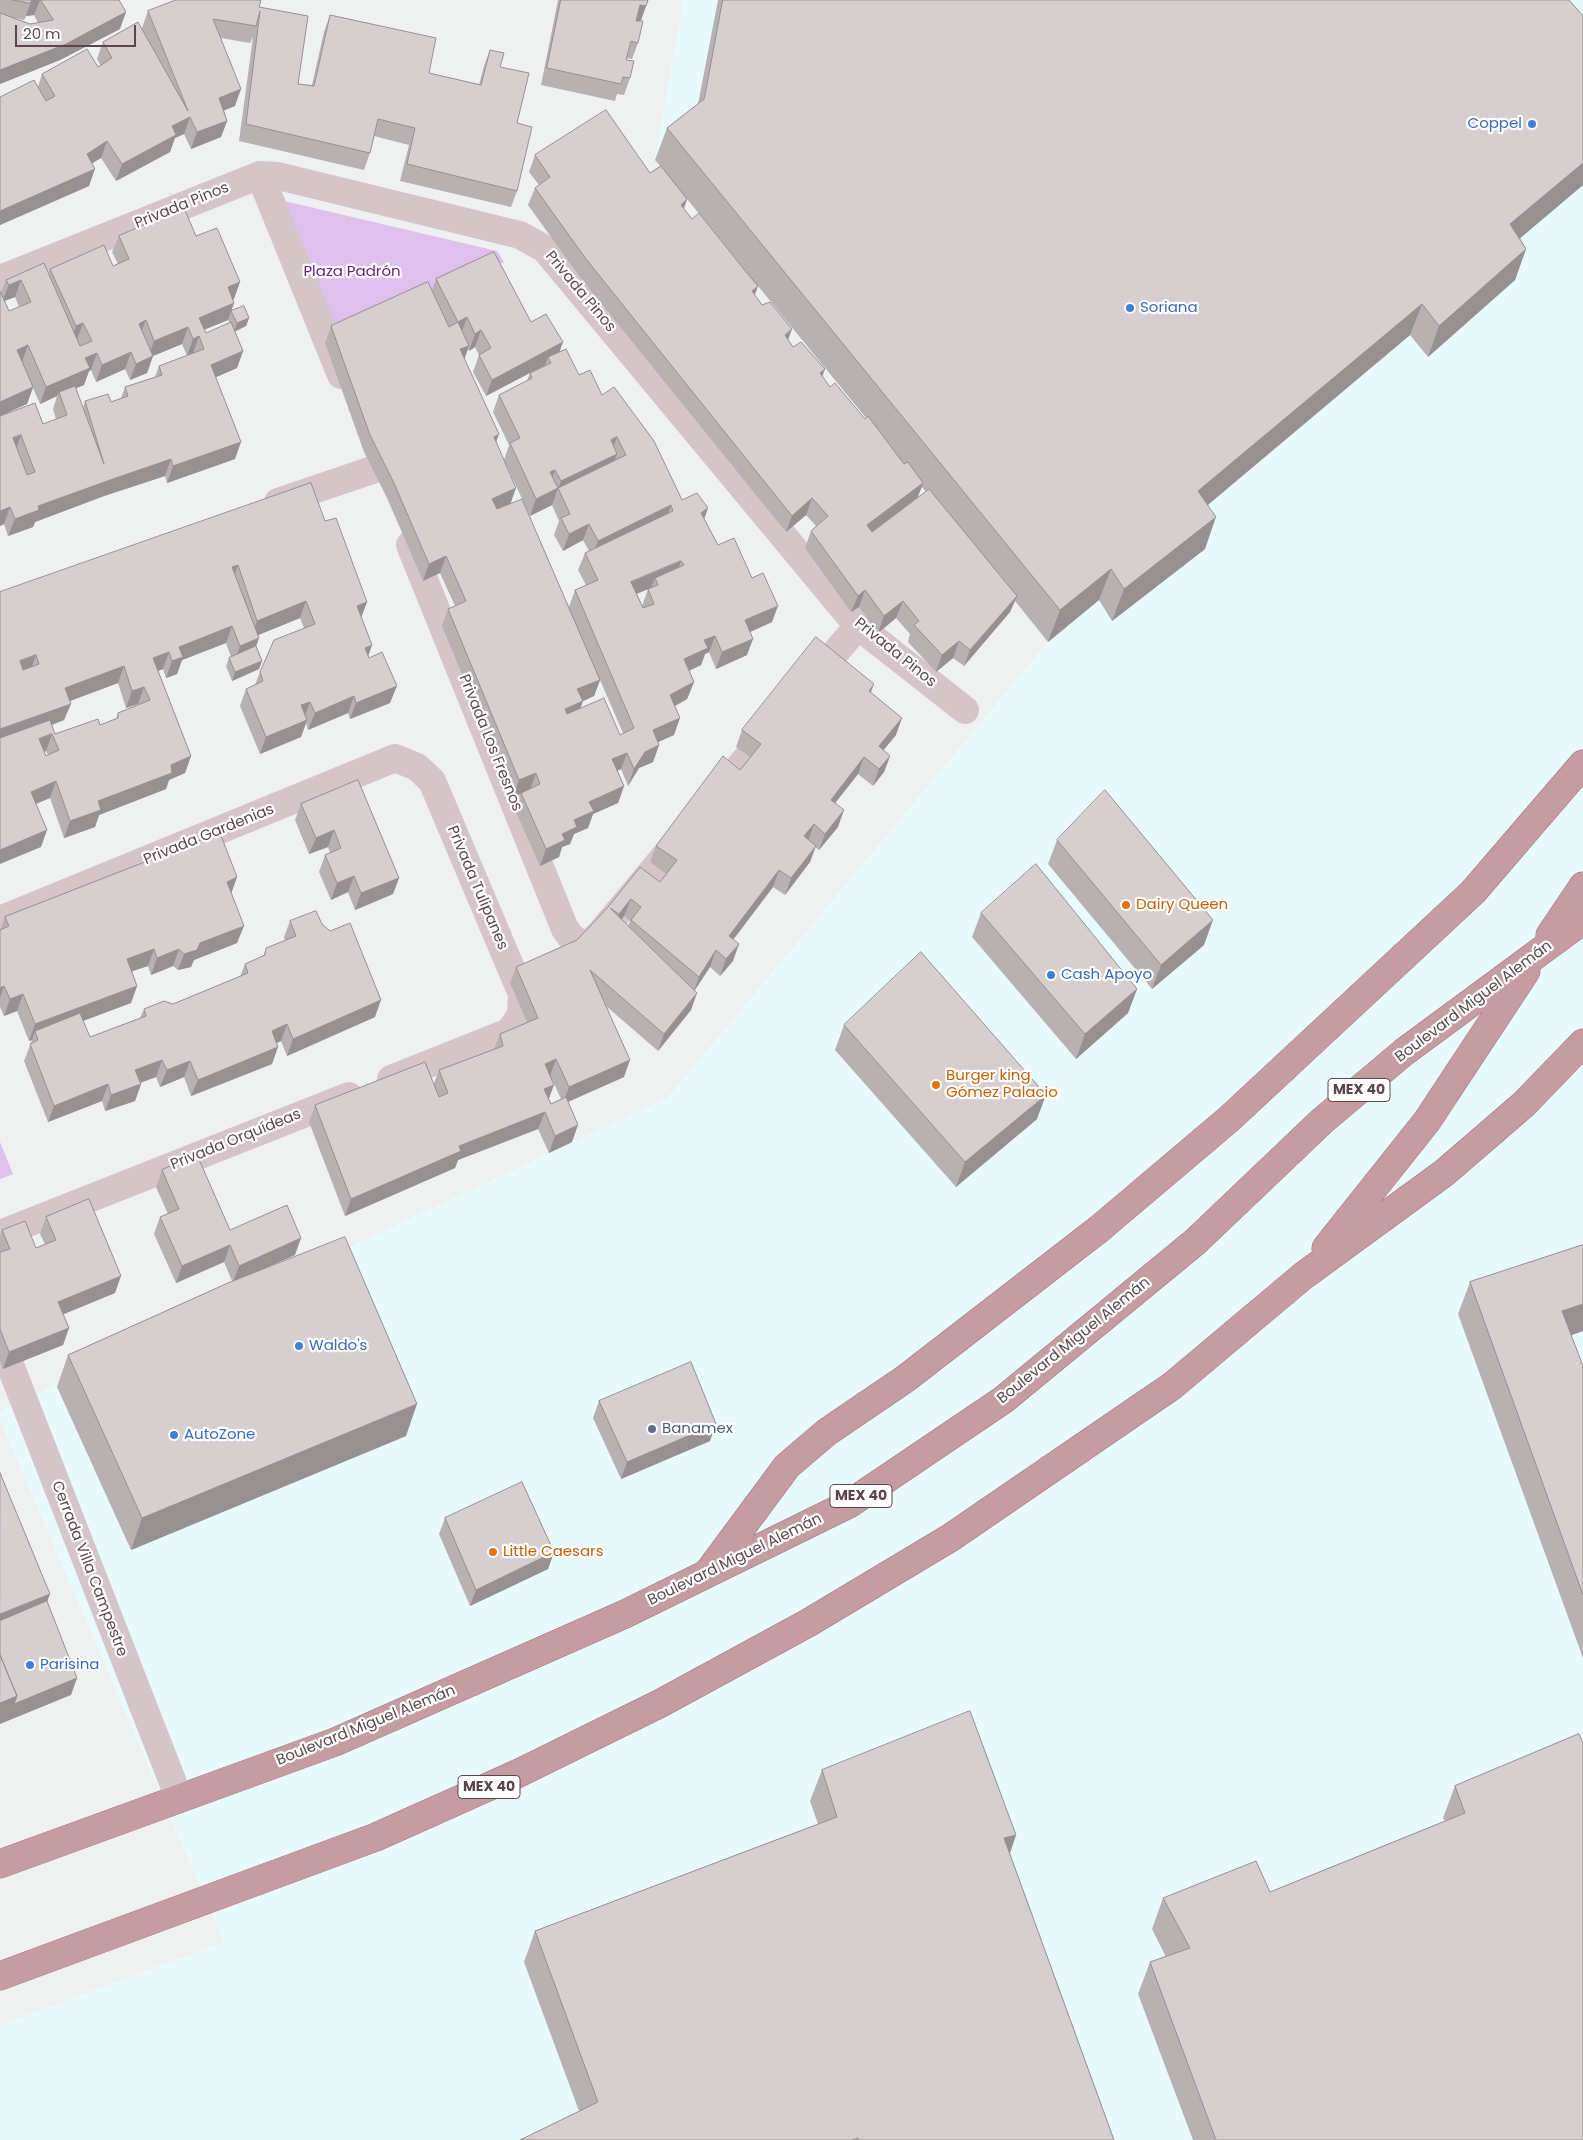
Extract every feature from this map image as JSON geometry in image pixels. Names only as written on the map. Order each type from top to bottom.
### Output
[{"type":"highway","points":[[707,1573],[787,1466],[827,1432],[905,1379],[1099,1229],[1229,1120],[1473,892],[1583,764]]},
{"type":"highway","points":[[1303,1276],[1427,1121],[1583,886]]},
{"type":"highway","name":"Boulevard Miguel Alemán","points":[[0,1864],[335,1742],[625,1614],[849,1504],[1003,1400],[1195,1242],[1322,1122],[1404,1052],[1537,956],[1583,920]]},
{"type":"highway","name":"MEX 40","points":[[0,1976],[376,1837],[519,1773],[661,1703],[808,1623],[950,1538],[1021,1492],[1172,1386],[1303,1276],[1444,1173],[1524,1104],[1583,1043]]},
{"type":"street","name":"Privada Pinos","points":[[0,279],[260,175],[278,176],[520,235],[545,249],[858,626],[965,710]]},
{"type":"street","points":[[260,175],[349,395]]},
{"type":"street","points":[[258,509],[382,477],[367,440]]},
{"type":"street","name":"Privada Los Fresnos","points":[[401,523],[565,929],[571,937],[581,944],[590,943],[599,935],[858,626]]},
{"type":"street","name":"Privada Gardenias","points":[[0,920],[395,758],[417,767]]},
{"type":"street","name":"Privada Tulipanes","points":[[417,767],[432,781],[522,994],[521,1015]]},
{"type":"street","name":"Privada Orquídeas","points":[[0,1234],[509,1032],[521,1015]]},
{"type":"street","name":"Cerrada Villa Campestre","points":[[0,1339],[179,1798]]},
{"type":"shaded area","points":[[683,0],[1583,0],[1583,2140],[0,2140],[0,2025],[224,1942],[0,1420],[0,1411],[667,1098],[1048,642],[655,160]]},
{"type":"green space","name":"Plaza Padrón","points":[[280,200],[497,251],[504,262],[325,343]]},
{"type":"green space","points":[[0,1142],[13,1174],[0,1179]]},
{"type":"building","points":[[13,0],[32,0],[30,3]]},
{"type":"building","points":[[41,0],[119,0],[126,12],[66,44],[0,70],[0,13],[30,24],[53,20]]},
{"type":"building","points":[[176,0],[261,0],[259,7],[308,16],[298,84],[314,86],[330,15],[436,38],[429,73],[481,85],[490,50],[504,53],[500,67],[529,73],[517,123],[532,127],[517,191],[407,164],[415,128],[378,119],[370,153],[246,124],[260,11],[256,26],[213,19],[241,89],[219,98],[227,121],[197,132],[190,117],[172,126],[176,135],[122,164],[107,141],[87,154],[95,169],[0,211],[0,97],[34,80],[46,101],[55,96],[42,74],[87,49],[98,67],[112,58],[103,42],[138,22],[188,111],[148,11]]},
{"type":"building","points":[[561,0],[648,0],[646,6],[640,5],[636,21],[643,21],[638,43],[631,41],[626,60],[634,61],[630,78],[623,77],[621,84],[547,68]]},
{"type":"building","name":"Soriana","points":[[723,0],[1569,0],[1583,16],[1583,163],[1510,224],[1526,249],[1439,326],[1422,304],[1198,491],[1216,517],[1124,589],[1111,569],[1060,610],[667,128],[704,99]]},
{"type":"building","points":[[606,110],[650,173],[661,166],[687,199],[681,205],[692,219],[699,213],[758,286],[752,291],[762,305],[770,302],[792,329],[785,335],[793,347],[801,342],[825,369],[820,373],[830,387],[835,383],[865,419],[868,416],[904,464],[908,462],[923,483],[867,525],[872,532],[929,489],[1017,596],[970,650],[959,641],[942,655],[914,625],[919,621],[903,601],[884,616],[865,590],[858,596],[811,531],[828,516],[812,498],[792,516],[586,259],[535,188],[550,177],[535,155]]},
{"type":"building","points":[[184,208],[196,236],[217,228],[240,282],[228,287],[234,303],[199,318],[206,333],[231,322],[243,351],[211,365],[241,442],[173,466],[171,459],[38,506],[39,510],[15,519],[10,507],[0,511],[0,416],[35,403],[43,424],[67,415],[59,392],[75,386],[104,464],[85,401],[108,394],[111,402],[128,396],[125,387],[162,375],[159,366],[204,349],[199,336],[193,339],[188,327],[154,341],[146,320],[139,324],[153,356],[136,364],[131,352],[102,365],[97,353],[85,358],[90,368],[46,387],[28,345],[17,350],[33,387],[0,402],[0,291],[9,311],[31,302],[21,280],[9,285],[6,280],[44,263],[80,346],[92,341],[83,323],[76,326],[50,269],[104,245],[113,266],[129,259],[119,236]],"holes":[[[21,435],[35,472],[27,475],[13,438]]]},
{"type":"building","points":[[494,252],[531,322],[546,314],[563,342],[492,380],[479,355],[491,348],[481,330],[475,334],[467,317],[458,322],[436,279]]},
{"type":"building","points":[[428,282],[449,327],[458,322],[469,346],[460,349],[499,434],[494,437],[516,488],[492,499],[497,509],[522,499],[600,680],[577,689],[583,701],[565,709],[567,714],[604,698],[620,735],[634,728],[575,590],[598,580],[585,553],[673,511],[671,505],[598,541],[589,524],[569,534],[561,518],[570,514],[558,488],[536,499],[510,443],[520,438],[499,395],[532,378],[530,373],[551,363],[548,357],[566,349],[579,375],[590,370],[602,395],[614,387],[654,441],[682,500],[697,493],[708,508],[701,513],[718,545],[734,538],[752,578],[763,573],[778,606],[745,620],[753,639],[722,652],[715,636],[704,640],[708,648],[684,659],[694,682],[670,695],[680,718],[653,730],[659,745],[645,752],[634,769],[627,753],[612,759],[624,786],[589,802],[594,811],[574,820],[577,827],[562,834],[565,840],[546,849],[521,793],[540,784],[536,773],[519,780],[448,609],[466,601],[446,556],[429,564],[393,481],[370,435],[331,326]],"holes":[[[617,437],[626,455],[558,488],[550,472],[555,470],[561,481],[617,454],[611,440]],[[681,561],[684,565],[655,578],[658,585],[648,589],[654,604],[643,608],[631,582]]]},
{"type":"building","points":[[244,306],[249,318],[237,323],[231,311]]},
{"type":"building","points":[[311,483],[325,521],[336,518],[367,602],[357,606],[372,645],[365,648],[369,658],[382,652],[397,686],[356,703],[354,696],[315,713],[310,702],[301,705],[307,720],[266,737],[246,689],[263,681],[260,672],[274,640],[315,624],[306,601],[257,621],[238,565],[232,567],[259,638],[240,646],[232,626],[179,647],[183,657],[172,661],[169,652],[153,658],[191,756],[171,765],[172,773],[98,801],[101,810],[70,821],[56,781],[31,792],[47,830],[0,850],[0,738],[50,720],[55,734],[98,719],[100,725],[118,718],[118,713],[150,700],[144,687],[132,691],[124,666],[65,688],[71,704],[0,729],[0,592]],"holes":[[[36,655],[39,664],[23,670],[20,661]],[[52,734],[59,750],[46,756],[39,739]]]},
{"type":"building","points":[[816,637],[874,684],[869,691],[902,718],[879,746],[890,756],[879,769],[864,757],[831,800],[844,810],[825,834],[814,824],[804,836],[816,846],[791,878],[779,870],[729,936],[739,944],[726,959],[716,950],[699,977],[631,920],[641,907],[631,899],[619,914],[610,908],[697,993],[664,1034],[590,970],[630,1060],[569,1087],[556,1059],[545,1064],[554,1085],[544,1089],[551,1104],[566,1097],[578,1125],[555,1136],[545,1112],[459,1146],[461,1151],[351,1199],[315,1105],[425,1062],[439,1097],[448,1093],[439,1070],[503,1046],[500,1034],[538,1018],[516,967],[577,940],[608,907],[640,867],[660,882],[677,860],[656,846],[723,756],[740,770],[761,744],[742,730]]},
{"type":"building","points":[[256,646],[262,661],[235,672],[229,658]]},
{"type":"building","points":[[358,780],[399,878],[361,893],[354,876],[337,883],[325,855],[341,848],[334,830],[316,838],[301,804]]},
{"type":"building","name":"Dairy Queen","points":[[1105,790],[1213,920],[1161,965],[1057,840]]},
{"type":"building","points":[[220,833],[237,877],[227,882],[244,926],[200,943],[197,950],[184,954],[179,949],[157,958],[154,949],[127,959],[137,986],[35,1024],[23,994],[10,999],[4,986],[0,988],[0,930],[9,926],[5,917]]},
{"type":"building","name":"Cash Apoyo","points":[[1036,864],[1137,989],[1085,1034],[981,913]]},
{"type":"building","points":[[316,911],[322,924],[330,931],[350,923],[381,1000],[293,1039],[287,1024],[272,1031],[278,1047],[198,1080],[190,1061],[167,1070],[162,1060],[135,1070],[141,1084],[111,1095],[108,1084],[54,1106],[30,1044],[38,1040],[35,1031],[80,1013],[90,1037],[146,1016],[144,1009],[164,1001],[173,1004],[248,973],[245,964],[265,955],[266,948],[296,936],[290,921]]},
{"type":"building","name":"Burger king Gómez Palacio","points":[[921,952],[1046,1095],[965,1162],[844,1025]]},
{"type":"building","points":[[197,1155],[230,1230],[287,1205],[301,1238],[239,1266],[230,1245],[182,1266],[160,1217],[179,1209],[162,1170]]},
{"type":"building","points":[[89,1199],[121,1276],[58,1302],[69,1328],[9,1352],[0,1329],[0,1252],[10,1249],[2,1230],[25,1221],[36,1248],[56,1240],[46,1217]]},
{"type":"building","points":[[345,1237],[417,1404],[142,1518],[68,1355],[228,1283]]},
{"type":"building","points":[[1583,1245],[1583,1304],[1562,1311],[1583,1366],[1583,1595],[1470,1282]]},
{"type":"building","name":"Banamex","points":[[691,1362],[716,1424],[627,1462],[599,1401]]},
{"type":"building","points":[[0,1473],[50,1594],[0,1614]]},
{"type":"building","name":"Little Caesars","points":[[522,1482],[554,1552],[476,1590],[445,1518]]},
{"type":"building","name":"Parisina","points":[[47,1601],[77,1678],[14,1704],[17,1696],[0,1655],[0,1621]]},
{"type":"building","points":[[0,1655],[17,1696],[0,1703]]},
{"type":"building","points":[[970,1711],[1016,1835],[1004,1838],[1114,2140],[858,2140],[858,2138],[852,2140],[520,2140],[598,2102],[535,1931],[837,1817],[822,1770]]},
{"type":"building","points":[[1579,1734],[1583,1743],[1583,2140],[1216,2140],[1150,1962],[1190,1948],[1163,1898],[1256,1861],[1270,1892],[1465,1813],[1455,1786]]},
{"type":"place","name":"Coppel","points":[[1532,124]]},
{"type":"place","name":"Soriana","points":[[1130,308]]},
{"type":"place","name":"Dairy Queen","points":[[1126,905]]},
{"type":"place","name":"Cash Apoyo","points":[[1051,975]]},
{"type":"place","name":"Burger king Gómez Palacio","points":[[936,1085]]},
{"type":"place","name":"Waldo's","points":[[299,1346]]},
{"type":"place","name":"Banamex","points":[[652,1429]]},
{"type":"place","name":"AutoZone","points":[[174,1435]]},
{"type":"place","name":"Little Caesars","points":[[493,1552]]},
{"type":"place","name":"Parisina","points":[[30,1665]]}]
